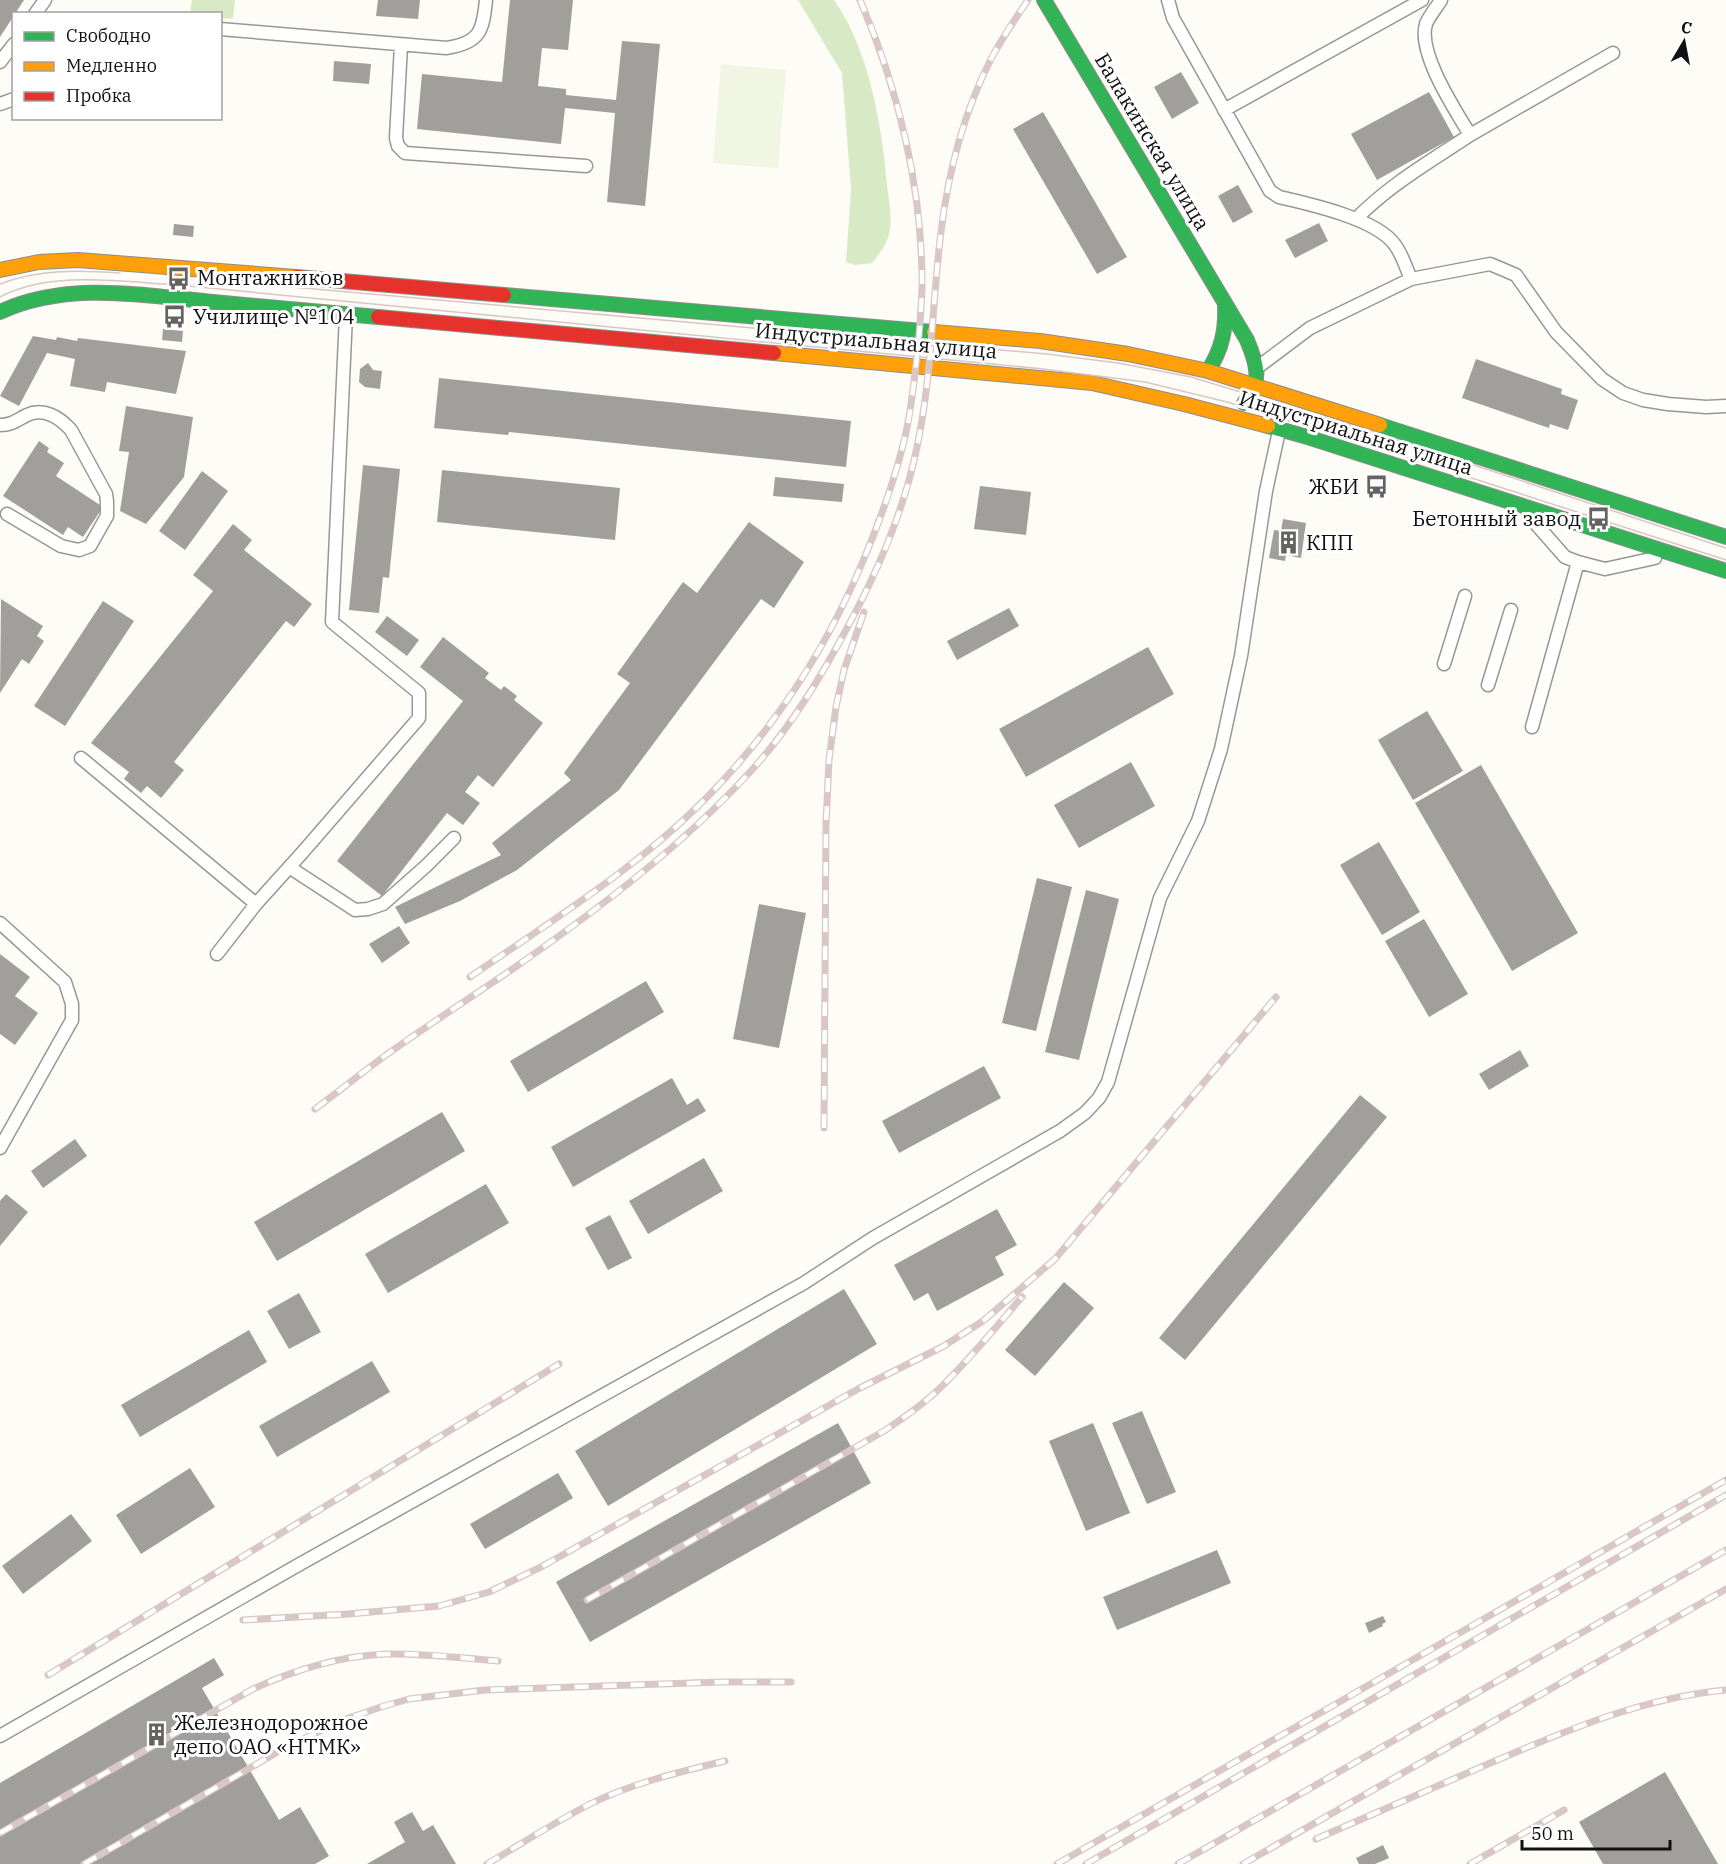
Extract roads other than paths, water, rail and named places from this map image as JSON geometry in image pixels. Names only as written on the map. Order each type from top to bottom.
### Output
[{"type":"main road","name":"Балакинская улица","points":[[1044,0],[1247,340],[1257,368]]},
{"type":"main road","name":"Индустриальная улица","points":[[0,270],[29,262],[78,260],[236,271],[1040,341],[1128,354],[1208,371],[1726,537]]},
{"type":"main road","name":"Индустриальная улица","points":[[0,312],[29,300],[49,296],[76,293],[138,295],[1092,383],[1184,404],[1279,430],[1726,571]]},
{"type":"main road","points":[[1208,371],[1219,355],[1224,341],[1225,305]]},
{"type":"main road","points":[[1184,404],[1222,409],[1234,408],[1247,400],[1256,386],[1257,368]]},
{"type":"lane","points":[[222,29],[446,48],[464,45],[478,35],[484,21],[486,0]]},
{"type":"lane","points":[[1168,0],[1173,18],[1270,191],[1279,197],[1356,219],[1375,227],[1386,234],[1396,246],[1411,279]]},
{"type":"lane","points":[[1224,110],[1422,0]]},
{"type":"lane","points":[[1442,0],[1426,24],[1427,48],[1444,91],[1470,135]]},
{"type":"lane","points":[[401,45],[396,138],[398,146],[405,153],[586,166]]},
{"type":"lane","points":[[0,62],[12,47]]},
{"type":"lane","points":[[1356,219],[1388,190],[1470,135],[1613,53]]},
{"type":"lane","points":[[1257,368],[1310,328],[1411,279],[1490,264],[1516,275],[1556,332],[1602,379],[1623,393],[1643,400],[1668,404],[1726,406]]},
{"type":"lane","points":[[218,954],[256,903],[418,718],[419,693],[332,622],[346,314]]},
{"type":"lane","points":[[0,425],[11,425],[28,414],[37,412],[53,416],[66,425],[71,430],[106,494],[108,509],[107,516],[90,546],[79,550],[61,546],[8,514]]},
{"type":"lane","points":[[0,1736],[300,1564],[765,1305],[873,1238],[1020,1155],[1086,1113],[1099,1098],[1108,1082],[1161,898],[1198,821],[1221,749],[1241,656],[1266,491],[1279,430]]},
{"type":"lane","points":[[1521,507],[1564,557],[1578,562],[1605,569],[1672,554]]},
{"type":"lane","points":[[1532,727],[1578,562]]},
{"type":"lane","points":[[1444,664],[1465,596]]},
{"type":"lane","points":[[1488,685],[1511,610]]},
{"type":"lane","points":[[81,758],[256,903]]},
{"type":"lane","points":[[289,867],[355,910],[368,909],[383,904],[454,838]]},
{"type":"lane","points":[[0,923],[64,982],[72,1004],[72,1020],[0,1148]]},
{"type":"tram line","points":[[0,284],[44,273],[89,271],[120,273]]},
{"type":"tram line","points":[[0,297],[42,283],[111,280],[1043,369],[1145,382],[1227,402],[1369,445],[1726,560]]},
{"type":"tram line","points":[[258,284],[1047,354],[1118,363],[1191,377],[1373,432],[1726,548]]},
{"type":"railway","points":[[470,977],[566,912],[628,866],[659,842],[715,789],[760,737],[800,682],[834,623],[869,547],[890,489],[908,425],[922,289],[918,215],[906,142],[886,69],[860,0]]},
{"type":"railway","points":[[315,1109],[398,1046],[545,946],[667,852],[750,772],[778,739],[815,685],[869,585],[889,540],[905,494],[922,420],[941,232],[953,165],[965,121],[981,79],[1028,0]]},
{"type":"railway","points":[[824,1128],[826,824],[829,760],[836,707],[844,670],[864,612]]},
{"type":"railway","points":[[243,1620],[439,1606],[489,1592],[541,1567],[858,1389],[942,1347],[983,1321],[1055,1259],[1276,997]]},
{"type":"railway","points":[[587,1600],[884,1431],[927,1400],[951,1377],[1022,1297]]},
{"type":"railway","points":[[48,1675],[559,1364]]},
{"type":"railway","points":[[1057,1864],[1726,1480]]},
{"type":"railway","points":[[1086,1864],[1726,1495]]},
{"type":"railway","points":[[1178,1864],[1726,1550]]},
{"type":"railway","points":[[1243,1864],[1726,1589]]},
{"type":"railway","points":[[0,1833],[253,1689],[301,1670],[335,1661],[386,1654],[498,1661]]},
{"type":"railway","points":[[84,1864],[281,1750],[340,1721],[409,1699],[485,1690],[720,1682],[791,1682]]},
{"type":"railway","points":[[1316,1839],[1575,1728],[1664,1700],[1726,1690]]},
{"type":"railway","points":[[487,1864],[564,1818],[606,1797],[656,1779],[725,1761]]},
{"type":"railway","points":[[1470,1864],[1564,1810]]},
{"type":"place","name":"Монтажников","points":[[179,278]]},
{"type":"place","name":"Училище №104","points":[[175,317]]},
{"type":"place","name":"ЖБИ","points":[[1377,487]]},
{"type":"place","name":"Бетонный завод","points":[[1599,519]]},
{"type":"place","name":"КПП","points":[[1288,543]]},
{"type":"place","name":"Железнодорожное депо ОАО «НТМК»","points":[[156,1735]]}]
